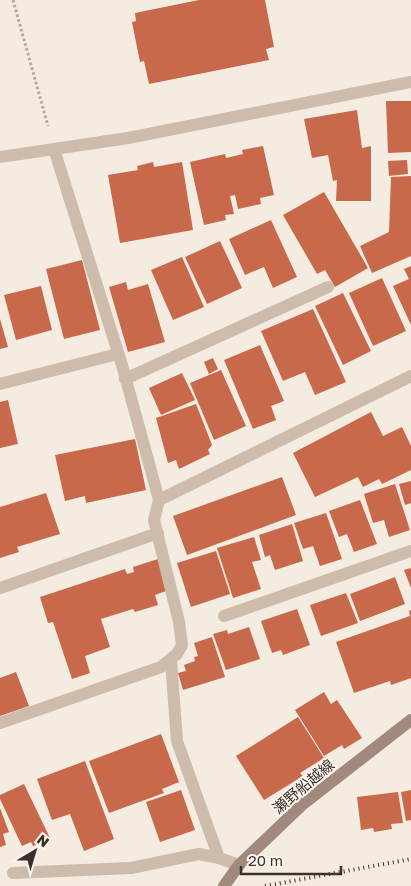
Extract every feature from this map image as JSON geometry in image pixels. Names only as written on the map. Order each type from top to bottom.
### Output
[{"type":"main road","name":"瀬野船越線","points":[[224,886],[239,865],[303,804],[411,720]]},
{"type":"street","points":[[0,158],[128,138],[411,82]]},
{"type":"street","points":[[0,723],[161,667],[171,661],[182,645],[179,622],[154,520],[159,500],[118,354],[54,149]]},
{"type":"street","points":[[125,379],[328,287]]},
{"type":"street","points":[[0,384],[118,354]]},
{"type":"street","points":[[159,500],[411,376]]},
{"type":"street","points":[[0,588],[158,533]]},
{"type":"street","points":[[224,616],[411,551]]},
{"type":"street","points":[[171,661],[177,741],[219,858]]},
{"type":"street","points":[[13,873],[131,868],[199,854],[239,865]]},
{"type":"path","points":[[13,0],[54,149]]},
{"type":"building","points":[[199,0],[265,0],[274,47],[266,49],[269,60],[149,84],[144,61],[140,62],[132,22],[136,21],[135,13]]},
{"type":"building","points":[[386,101],[411,101],[411,152],[388,153]]},
{"type":"building","points":[[357,110],[362,148],[371,146],[371,201],[336,201],[337,180],[333,181],[328,155],[312,158],[304,119]]},
{"type":"building","points":[[263,146],[274,195],[260,198],[261,204],[238,209],[235,195],[230,196],[234,214],[225,215],[226,220],[204,225],[190,162],[225,154],[226,158],[243,154],[242,150]]},
{"type":"building","points":[[407,160],[408,174],[389,176],[388,161]]},
{"type":"building","points":[[153,162],[154,167],[182,162],[193,230],[120,243],[108,175],[138,170],[137,166]]},
{"type":"building","points":[[411,176],[411,256],[372,273],[360,246],[389,232],[391,177]]},
{"type":"building","points":[[324,192],[368,268],[335,287],[325,270],[317,274],[283,215]]},
{"type":"building","points":[[271,220],[297,277],[273,288],[264,267],[245,275],[229,239]]},
{"type":"building","points":[[220,241],[242,288],[207,304],[185,257]]},
{"type":"building","points":[[182,257],[204,307],[173,320],[151,270]]},
{"type":"building","points":[[82,260],[100,330],[64,339],[46,269]]},
{"type":"building","points":[[411,266],[411,325],[393,286],[409,279],[404,269]]},
{"type":"building","points":[[382,278],[406,331],[373,346],[349,293]]},
{"type":"building","points":[[126,282],[128,290],[148,284],[165,342],[128,352],[109,287]]},
{"type":"building","points":[[41,286],[52,330],[16,340],[4,295]]},
{"type":"building","points":[[343,293],[371,351],[343,365],[315,306]]},
{"type":"building","points":[[313,309],[346,382],[315,395],[305,372],[283,381],[261,331]]},
{"type":"building","points":[[0,319],[8,347],[0,349]]},
{"type":"building","points":[[260,345],[284,401],[271,406],[276,420],[253,429],[224,360]]},
{"type":"building","points":[[213,358],[218,369],[209,374],[204,362]]},
{"type":"building","points":[[221,370],[246,426],[214,440],[190,383]]},
{"type":"building","points":[[182,373],[195,400],[161,415],[149,388]]},
{"type":"building","points":[[8,400],[18,444],[0,448],[0,402]]},
{"type":"building","points":[[196,404],[212,445],[208,450],[210,454],[179,469],[176,460],[168,463],[156,418]]},
{"type":"building","points":[[371,412],[383,436],[402,427],[411,446],[411,470],[382,484],[379,479],[363,487],[358,477],[315,497],[293,453]]},
{"type":"building","points":[[135,439],[146,490],[86,503],[85,496],[65,501],[55,455]]},
{"type":"building","points":[[282,477],[296,515],[187,555],[173,516]]},
{"type":"building","points":[[411,481],[411,503],[405,505],[399,484]]},
{"type":"building","points":[[395,484],[410,530],[389,537],[384,520],[373,523],[364,494]]},
{"type":"building","points":[[46,493],[60,534],[17,547],[19,552],[0,558],[0,507]]},
{"type":"building","points":[[360,500],[377,544],[354,552],[347,534],[339,537],[329,511]]},
{"type":"building","points":[[326,513],[342,559],[320,566],[313,546],[303,549],[294,523]]},
{"type":"building","points":[[292,524],[303,561],[275,570],[270,555],[265,557],[259,535]]},
{"type":"building","points":[[254,537],[261,560],[252,562],[261,589],[233,598],[217,548]]},
{"type":"building","points":[[216,551],[230,594],[191,607],[177,563]]},
{"type":"building","points":[[158,559],[169,590],[155,595],[158,605],[135,612],[133,609],[101,619],[110,647],[85,656],[90,673],[72,679],[53,622],[48,623],[40,597],[125,569],[127,574],[134,572],[133,567]]},
{"type":"building","points":[[411,568],[411,588],[404,570]]},
{"type":"building","points":[[395,577],[405,604],[360,621],[350,594]]},
{"type":"building","points":[[346,593],[358,623],[321,636],[310,605]]},
{"type":"building","points":[[297,609],[310,645],[283,655],[281,650],[272,653],[261,621]]},
{"type":"building","points":[[411,610],[411,678],[391,685],[390,681],[354,693],[336,642],[410,616],[409,611]]},
{"type":"building","points":[[249,627],[260,659],[226,670],[213,634],[227,630],[228,634]]},
{"type":"building","points":[[212,637],[225,677],[183,690],[178,673],[186,671],[184,665],[195,661],[194,657],[198,656],[194,643]]},
{"type":"building","points":[[16,672],[29,706],[0,716],[0,678]]},
{"type":"building","points":[[324,692],[331,704],[337,700],[362,738],[344,749],[342,745],[324,756],[295,710]]},
{"type":"building","points":[[298,717],[324,758],[300,773],[303,776],[264,800],[236,756]]},
{"type":"building","points":[[161,734],[179,782],[162,789],[164,793],[109,813],[89,761]]},
{"type":"building","points":[[85,761],[114,839],[84,851],[70,814],[52,820],[37,779]]},
{"type":"building","points":[[24,784],[50,838],[33,846],[31,842],[22,846],[0,799],[0,795]]},
{"type":"building","points":[[181,790],[195,830],[160,842],[146,802]]},
{"type":"building","points":[[411,790],[411,820],[406,821],[401,792]]},
{"type":"building","points":[[398,792],[403,823],[391,824],[392,829],[374,832],[373,828],[361,830],[357,797]]},
{"type":"building","points":[[0,808],[9,832],[3,834],[6,845],[0,847]]},
{"type":"railway","points":[[265,886],[411,859]]}]
